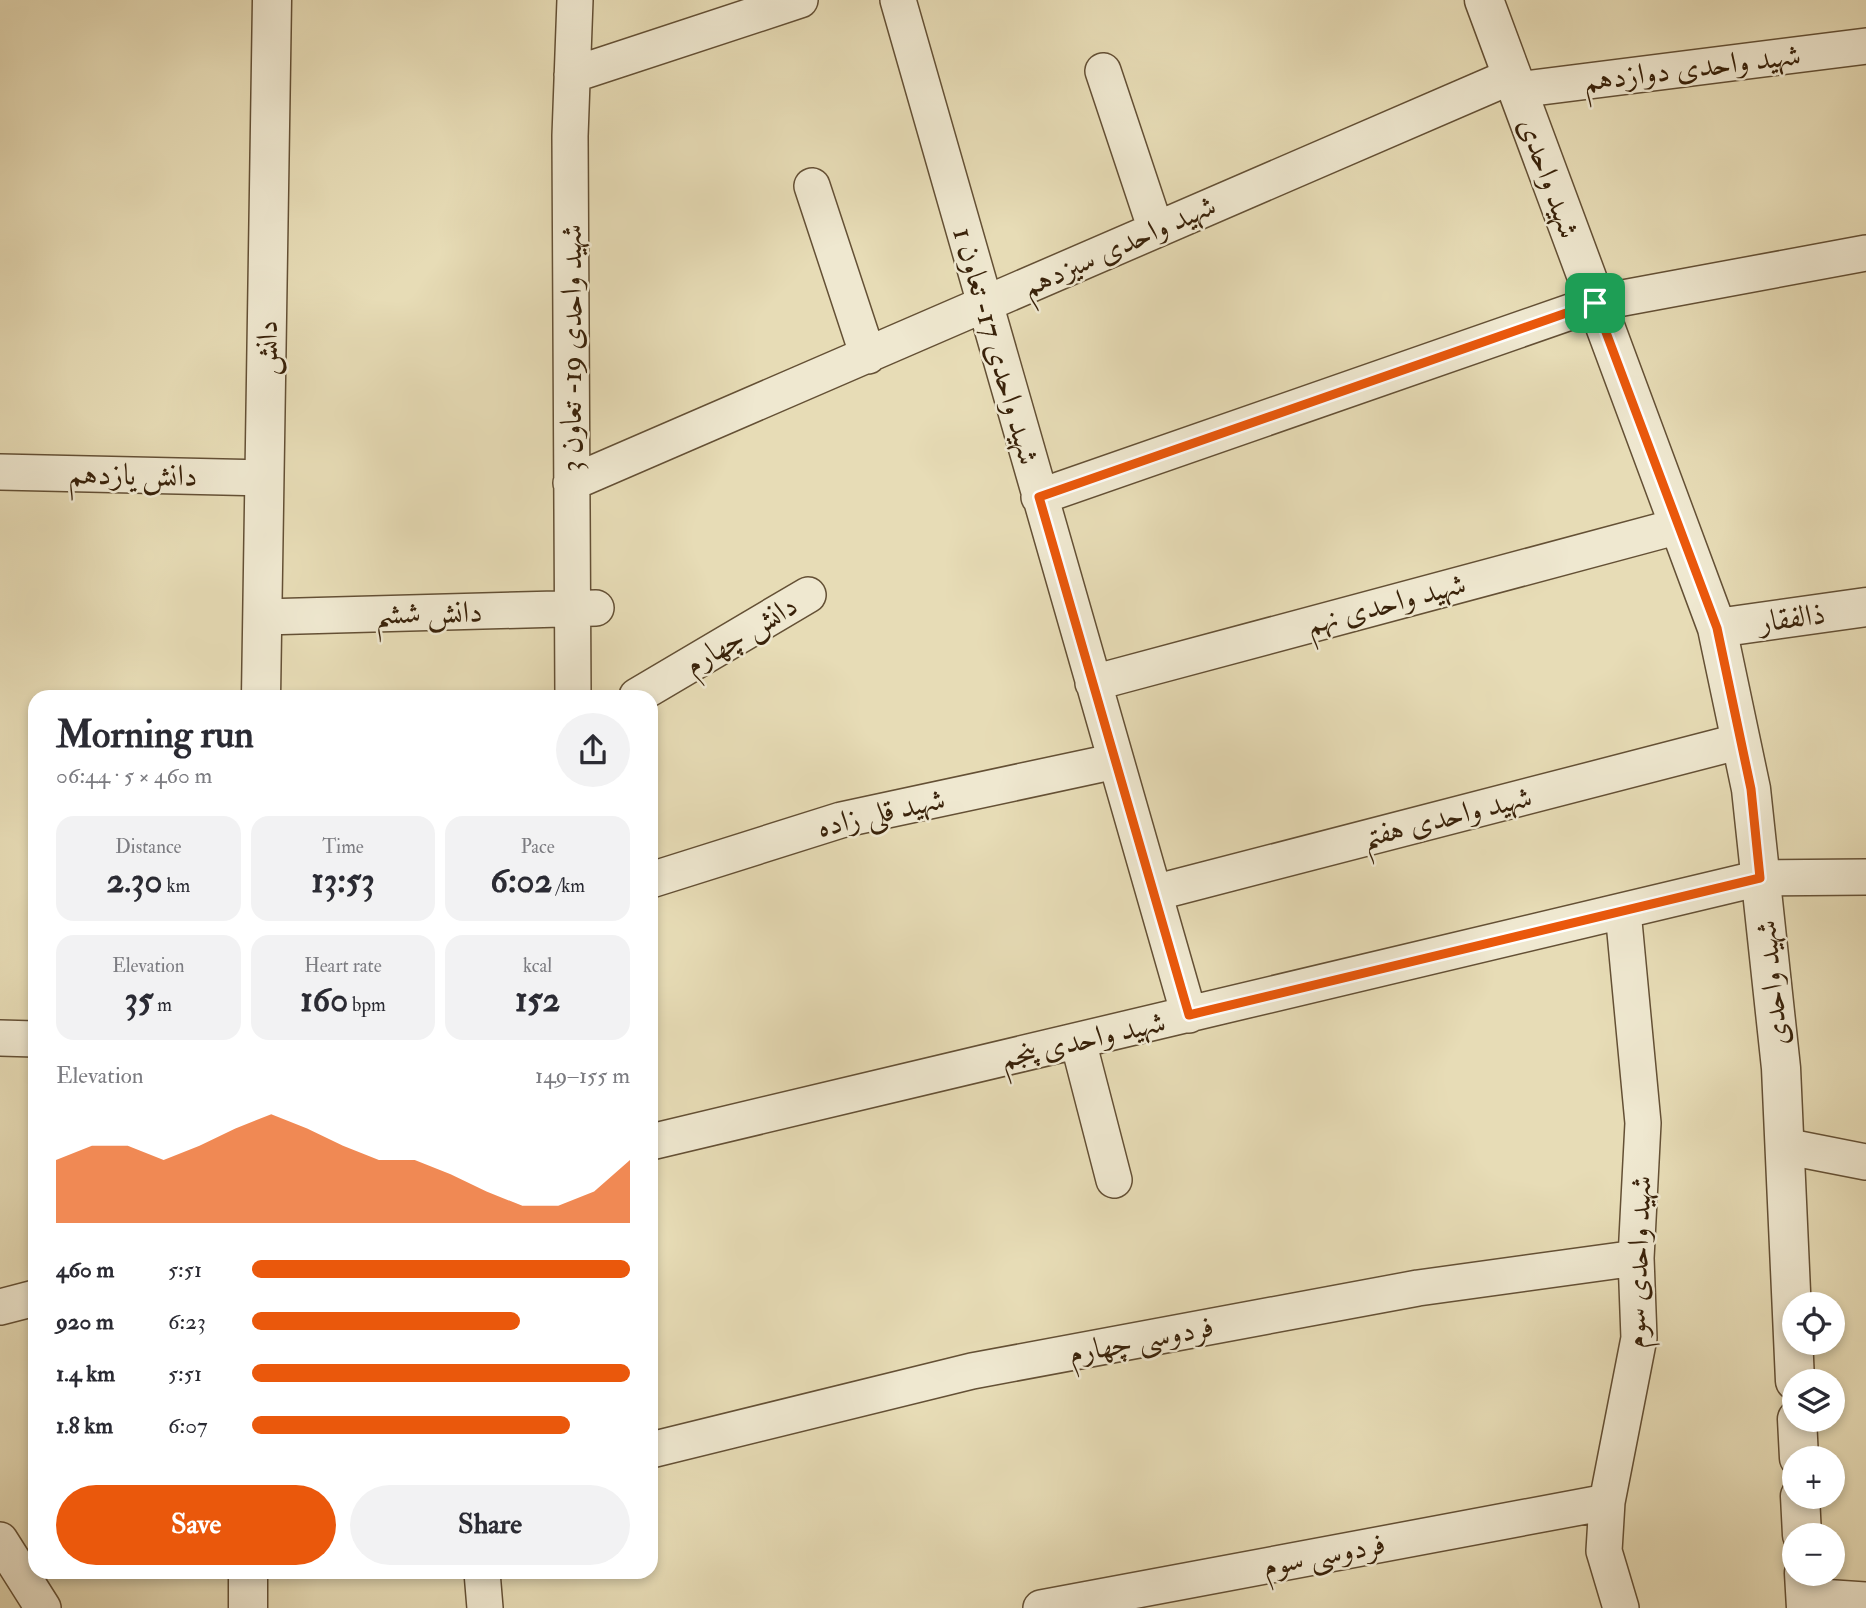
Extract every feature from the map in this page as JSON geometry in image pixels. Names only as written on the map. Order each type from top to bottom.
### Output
[{"type":"street","name":"دانش","points":[[261,690],[272,0]]},
{"type":"street","name":"شهید واحدی 19- تعاون 3","points":[[574,690],[584,609],[571,483],[570,136],[575,0]]},
{"type":"street","points":[[572,75],[800,0]]},
{"type":"street","name":"شهید واحدی 17- تعاون 1","points":[[898,0],[1189,1015]]},
{"type":"street","name":"شهید واحدی","points":[[1484,0],[1717,628],[1751,789],[1781,1068],[1794,1369]]},
{"type":"street","name":"شهید واحدی دوازدهم","points":[[1514,83],[1866,46]]},
{"type":"street","points":[[1103,71],[1156,230]]},
{"type":"street","name":"شهید واحدی سیزدهم","points":[[571,483],[1156,230],[1514,83]]},
{"type":"street","points":[[812,186],[868,356]]},
{"type":"street","points":[[1039,497],[1595,303],[1866,253]]},
{"type":"street","name":"دانش یازدهم","points":[[0,472],[265,478]]},
{"type":"street","name":"شهید واحدی نهم","points":[[1093,683],[1679,526]]},
{"type":"street","name":"دانش چهارم","points":[[647,690],[808,595]]},
{"type":"street","name":"ذالفقار","points":[[1717,628],[1866,607]]},
{"type":"street","name":"دانش ششم","points":[[263,617],[584,609]]},
{"type":"street","name":"شهید واحدی هفتم","points":[[1154,893],[1741,741]]},
{"type":"street","name":"شهید قلی زاده","points":[[658,878],[841,820],[1116,761]]},
{"type":"street","name":"شهید واحدی پنجم","points":[[658,1140],[1760,878],[1866,877]]},
{"type":"street","name":"شهید واحدی سوم","points":[[1621,1608],[1604,1551],[1607,1502],[1639,1338],[1636,1258],[1643,1123],[1623,911]]},
{"type":"street","points":[[0,1038],[28,1039]]},
{"type":"street","points":[[1078,1041],[1114,1180]]},
{"type":"street","points":[[1784,1146],[1866,1162]]},
{"type":"street","name":"فردوسی چهارم","points":[[658,1448],[972,1371],[1418,1288],[1636,1258]]},
{"type":"street","points":[[0,1307],[28,1300]]},
{"type":"street","name":"فردوسی سوم","points":[[1041,1608],[1607,1502]]},
{"type":"street","points":[[0,1540],[43,1608]]},
{"type":"street","points":[[248,1579],[248,1608]]},
{"type":"street","points":[[483,1579],[485,1608]]},
{"type":"street","points":[[1805,1593],[1866,1600]]},
{"type":"route","points":[[1595,303],[1717,628],[1751,789],[1760,878],[1189,1015],[1039,497],[1595,303]]}]
